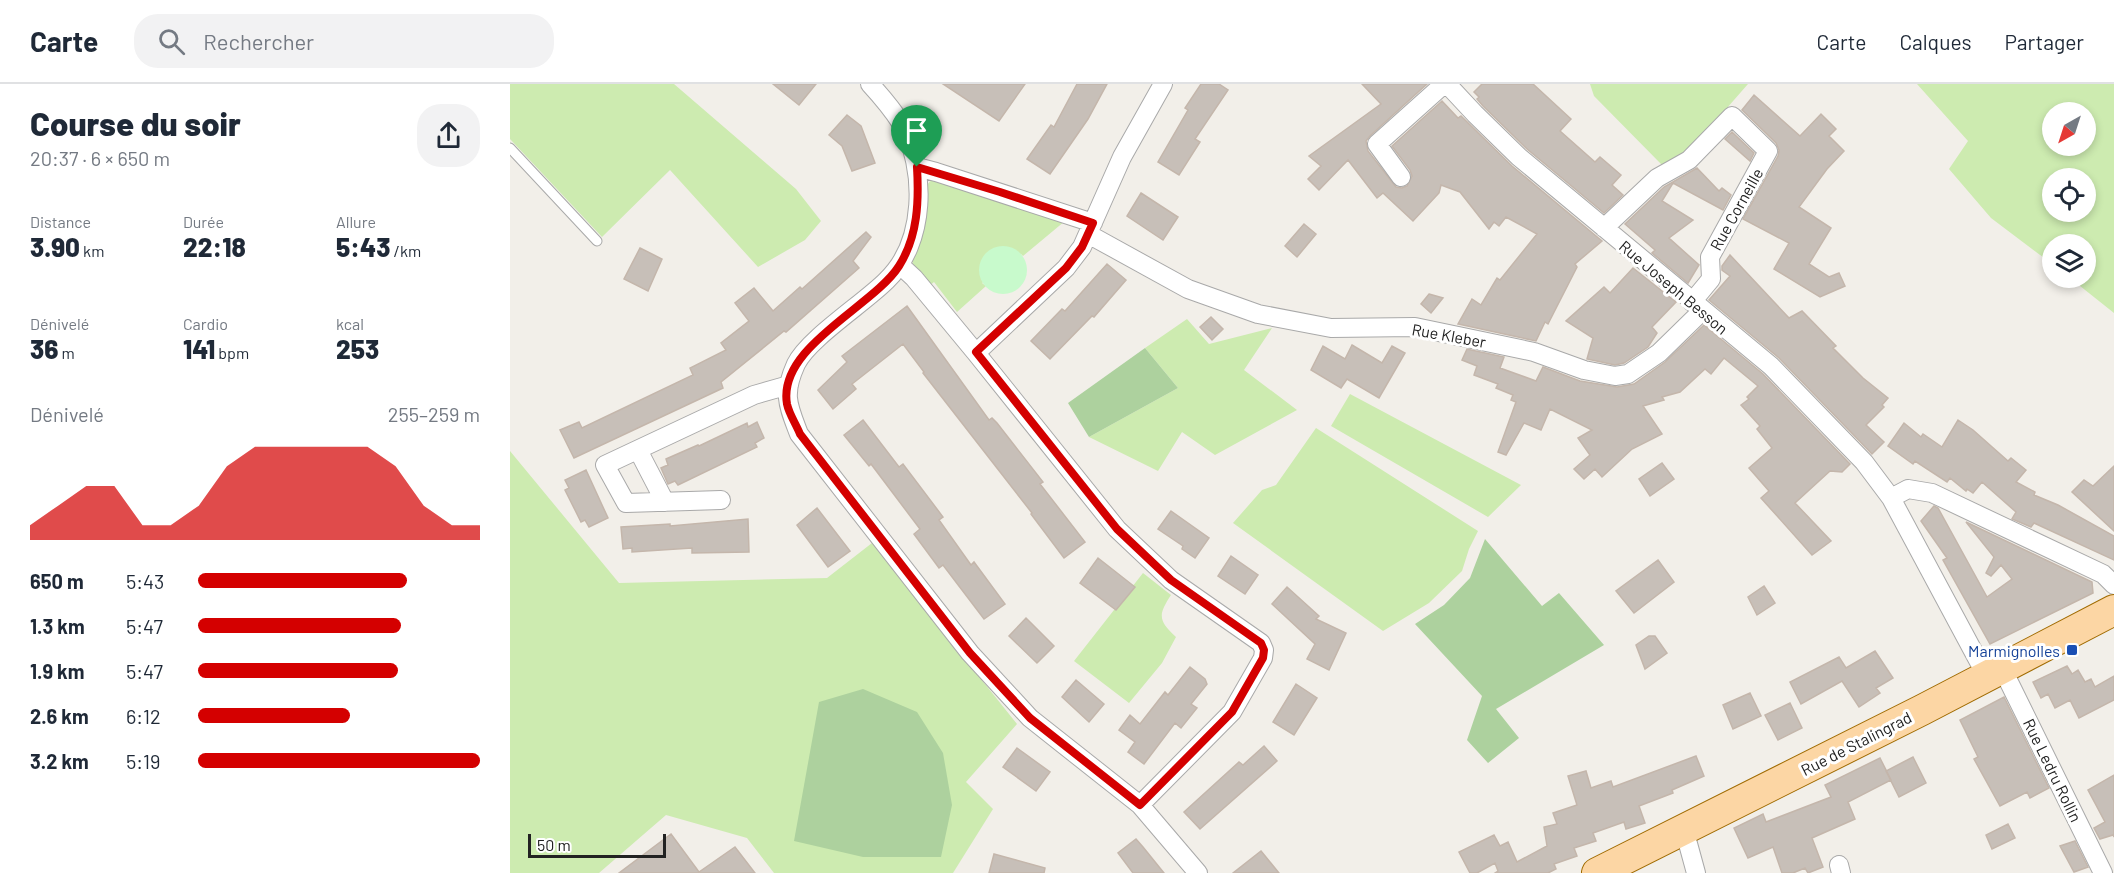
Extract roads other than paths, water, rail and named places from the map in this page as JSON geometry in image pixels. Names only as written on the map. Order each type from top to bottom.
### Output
[{"type":"main road","name":"Rue de Stalingrad","points":[[1597,873],[1922,710],[2114,610]]},
{"type":"street","points":[[870,84],[901,124],[917,167],[918,196],[913,232],[900,265],[888,280],[810,346],[797,362],[789,385],[787,403],[800,434],[970,653],[1030,718],[1140,805],[1198,873]]},
{"type":"street","points":[[976,352],[1077,255],[1122,157],[1163,84]]},
{"type":"street","points":[[1401,177],[1377,144],[1446,84]]},
{"type":"street","name":"Rue Joseph Besson","points":[[1446,84],[1519,158],[1771,366],[1864,462],[1891,498],[1994,672]]},
{"type":"street","name":"Rue Corneille","points":[[1604,228],[1657,178],[1689,160],[1732,116],[1768,151],[1710,257],[1711,279],[1697,306]]},
{"type":"street","name":"Rue Kleber","points":[[917,167],[947,175],[1090,229],[1175,283],[1203,296],[1258,314],[1331,328],[1416,327],[1534,352],[1584,370],[1616,376],[1628,374],[1659,353],[1697,306]]},
{"type":"street","points":[[900,265],[976,352],[1117,529],[1171,580],[1261,643],[1264,650],[1263,658],[1232,712],[1140,805]]},
{"type":"street","points":[[720,500],[626,503],[605,465],[754,395],[789,385]]},
{"type":"street","points":[[638,450],[665,502]]},
{"type":"street","points":[[1891,498],[1908,489],[1932,493],[2103,574],[2114,585]]},
{"type":"street","name":"Rue Ledru Rollin","points":[[1994,672],[2103,873]]},
{"type":"street","points":[[1684,829],[1696,873]]},
{"type":"lane","points":[[510,148],[597,241]]},
{"type":"place","name":"Marmignolles","points":[[2072,650]]}]
